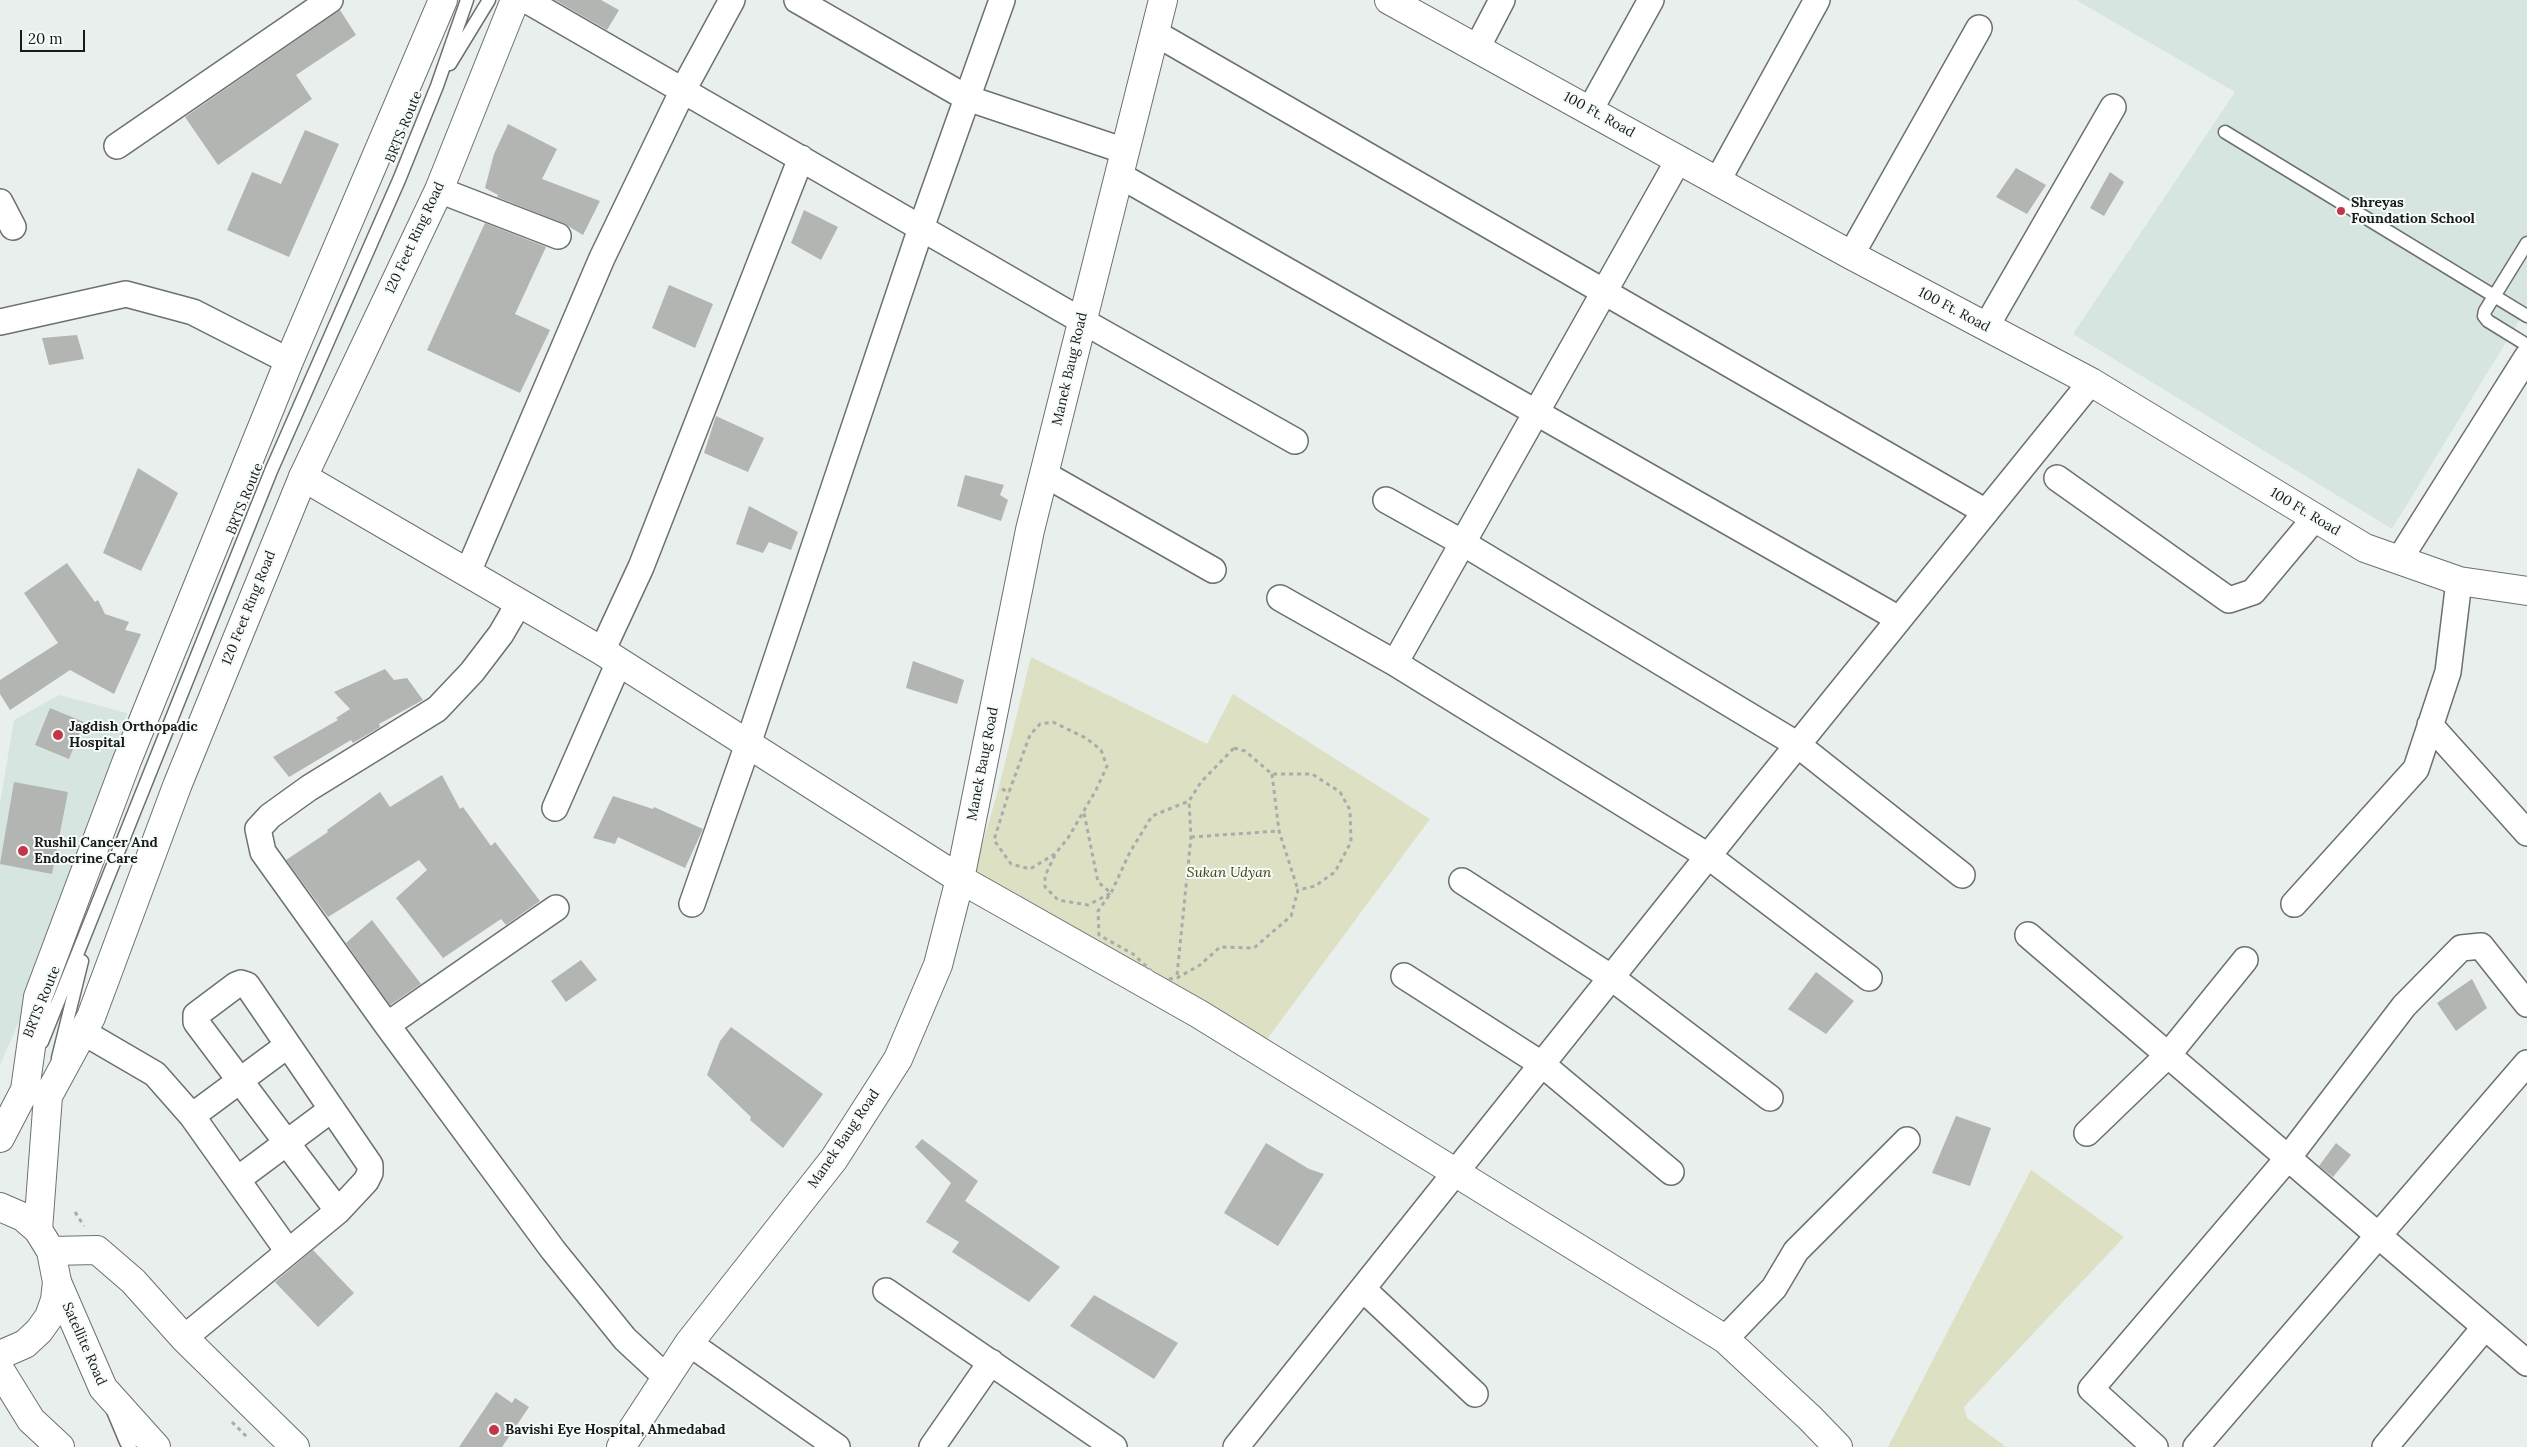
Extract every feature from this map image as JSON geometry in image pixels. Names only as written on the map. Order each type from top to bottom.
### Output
[{"type":"main road","name":"120 Feet Ring Road","points":[[57,1282],[45,1241],[37,1093],[38,997],[126,763],[289,361],[443,0]]},
{"type":"main road","name":"120 Feet Ring Road","points":[[0,1138],[83,1032],[91,1017],[177,786],[303,477],[439,190],[515,0]]},
{"type":"main road","name":"Manek Baug Road","points":[[622,1447],[689,1343],[834,1159],[898,1059],[938,965],[960,880],[1030,530],[1046,475],[1081,321],[1164,0]]},
{"type":"main road","name":"100 Ft. Road","points":[[1389,0],[1850,254],[2091,382],[2365,548],[2459,581],[2527,591]]},
{"type":"main road","points":[[303,477],[610,656],[960,880],[1199,1014],[1725,1339],[1810,1418],[1838,1447]]},
{"type":"main road","points":[[0,1207],[23,1217],[45,1241],[97,1250],[133,1281],[184,1338],[295,1447]]},
{"type":"main road","points":[[0,1355],[25,1344],[39,1332],[49,1317],[55,1300],[57,1282]]},
{"type":"main road","name":"Satellite Road","points":[[57,1282],[103,1388],[156,1447]]},
{"type":"main road","points":[[0,1370],[31,1420],[60,1447]]},
{"type":"street","points":[[118,146],[330,0]]},
{"type":"street","points":[[526,0],[1081,321],[1295,441]]},
{"type":"street","points":[[468,572],[602,258],[683,90],[732,0]]},
{"type":"street","points":[[797,0],[967,98],[1122,163],[1536,413],[1899,619]]},
{"type":"street","points":[[692,904],[748,744],[921,228],[1002,0]]},
{"type":"street","points":[[1477,48],[1502,0]]},
{"type":"street","points":[[1590,110],[1651,0]]},
{"type":"street","points":[[1718,180],[1817,0]]},
{"type":"street","points":[[1850,254],[1979,28]]},
{"type":"street","points":[[1155,34],[1986,512]]},
{"type":"street","points":[[1986,327],[2113,107]]},
{"type":"street","points":[[555,808],[641,567],[801,158]]},
{"type":"street","points":[[1395,663],[1679,160]]},
{"type":"street","points":[[439,190],[558,236]]},
{"type":"street","points":[[0,202],[13,227]]},
{"type":"street","points":[[0,322],[126,294],[192,312],[289,361]]},
{"type":"street","points":[[2399,560],[2527,357]]},
{"type":"street","points":[[1236,1447],[1457,1174],[1708,856],[2091,382]]},
{"type":"street","points":[[1046,475],[1212,570]]},
{"type":"street","points":[[2057,478],[2229,600],[2253,592],[2315,518]]},
{"type":"street","points":[[1386,500],[1463,543],[1798,745],[1962,874]]},
{"type":"street","points":[[2294,904],[2416,769],[2448,672],[2459,581]]},
{"type":"street","points":[[1280,598],[1395,663],[1708,856],[1869,978]]},
{"type":"street","points":[[519,603],[501,634],[472,672],[436,708],[309,788],[270,816],[258,829],[263,852],[387,1026],[553,1250],[625,1339],[667,1378]]},
{"type":"street","points":[[2430,725],[2527,833]]},
{"type":"street","points":[[1462,881],[1612,978],[1770,1098]]},
{"type":"street","points":[[387,1026],[556,908]]},
{"type":"street","points":[[2028,935],[2527,1364]]},
{"type":"street","points":[[2155,1447],[2091,1389],[2288,1158],[2404,1006],[2461,948],[2481,946],[2527,1004]]},
{"type":"street","points":[[2087,1133],[2168,1054],[2245,960]]},
{"type":"street","points":[[1404,976],[1542,1065],[1671,1172]]},
{"type":"street","points":[[184,1338],[287,1250],[338,1211],[366,1181],[370,1173],[370,1165],[247,985],[241,983],[236,985],[195,1018],[338,1211]]},
{"type":"street","points":[[83,1032],[155,1074],[192,1116],[287,1250]]},
{"type":"street","points":[[192,1116],[288,1045]]},
{"type":"street","points":[[2196,1447],[2527,1063]]},
{"type":"street","points":[[238,1179],[332,1109]]},
{"type":"street","points":[[1725,1339],[1774,1288],[1796,1252],[1907,1140]]},
{"type":"street","points":[[1364,1290],[1475,1394]]},
{"type":"street","points":[[886,1291],[1114,1447]]},
{"type":"street","points":[[2385,1447],[2485,1328]]},
{"type":"street","points":[[689,1343],[837,1447]]},
{"type":"street","points":[[932,1447],[991,1362]]},
{"type":"lane","name":"BRTS Route","points":[[37,1093],[55,1007],[90,927],[272,471],[399,180],[437,86],[466,0]]},
{"type":"lane","name":"BRTS Route","points":[[437,86],[489,0]]},
{"type":"lane","points":[[2225,132],[2527,316]]},
{"type":"lane","points":[[2527,243],[2494,296],[2484,316],[2488,321],[2527,345]]},
{"type":"lane","name":"BRTS Route","points":[[37,1093],[90,927]]},
{"type":"lane","points":[[103,1388],[126,1442],[130,1447]]},
{"type":"lane","points":[[31,1420],[70,1447]]},
{"type":"path","points":[[1055,854],[1030,869],[1011,864],[994,840],[1030,735],[1040,724],[1053,722],[1086,738],[1101,750],[1107,766],[1084,813],[1055,854],[1045,876],[1045,887],[1058,900],[1088,906],[1111,893]]},
{"type":"path","points":[[1175,984],[1191,838],[1189,801],[1201,782],[1234,748],[1245,751],[1272,774],[1312,774],[1340,792],[1350,810],[1351,842],[1335,872],[1314,886],[1298,890]]},
{"type":"path","points":[[1189,801],[1152,816],[1130,852],[1111,893],[1098,911],[1099,935],[1133,954],[1161,980],[1177,978],[1200,965],[1220,947],[1254,948],[1290,916],[1298,890],[1279,831],[1272,774]]},
{"type":"path","points":[[999,788],[1009,792]]},
{"type":"path","points":[[1084,813],[1098,882],[1111,893]]},
{"type":"path","points":[[1191,838],[1279,831]]},
{"type":"shaded area","name":"Shreyas Foundation School","points":[[2076,0],[2527,0],[2527,308],[2392,529],[2073,334],[2235,92]]},
{"type":"shaded area","points":[[59,695],[127,713],[122,734],[27,1003],[0,1065],[0,803],[14,720]]},
{"type":"green space","name":"Sukan Udyan","points":[[1031,657],[1207,744],[1233,694],[1430,819],[1265,1042],[973,876],[999,787]]},
{"type":"green space","points":[[2031,1170],[2124,1237],[1964,1407],[1967,1418],[2006,1447],[1888,1447]]},
{"type":"building","points":[[555,0],[601,0],[619,10],[607,30]]},
{"type":"building","points":[[340,10],[356,35],[296,75],[312,99],[218,165],[185,117]]},
{"type":"building","points":[[508,124],[557,149],[542,179],[600,201],[583,235],[563,223],[497,197],[498,195],[485,188],[494,154]]},
{"type":"building","points":[[305,130],[339,144],[289,257],[227,230],[252,172],[281,184]]},
{"type":"building","points":[[2016,168],[2046,185],[2027,214],[1996,197]]},
{"type":"building","points":[[2110,172],[2124,182],[2104,216],[2090,208]]},
{"type":"building","points":[[804,210],[838,227],[821,260],[791,243]]},
{"type":"building","points":[[485,223],[546,247],[515,314],[550,330],[520,393],[427,350]]},
{"type":"building","points":[[669,285],[713,304],[695,348],[652,328]]},
{"type":"building","points":[[77,335],[84,359],[49,365],[42,338]]},
{"type":"building","points":[[716,416],[764,438],[748,472],[704,453]]},
{"type":"building","points":[[138,468],[178,493],[141,571],[103,553]]},
{"type":"building","points":[[965,475],[1004,485],[1000,495],[1008,500],[1001,521],[957,506]]},
{"type":"building","points":[[749,506],[798,532],[791,550],[769,542],[763,553],[736,544]]},
{"type":"building","points":[[67,563],[95,602],[98,600],[105,614],[129,622],[125,630],[141,634],[114,694],[70,670],[10,710],[0,694],[0,680],[58,643],[24,593]]},
{"type":"building","points":[[913,661],[964,680],[957,704],[906,688]]},
{"type":"building","points":[[385,669],[394,680],[407,678],[423,700],[379,724],[380,727],[353,743],[351,740],[289,777],[273,757],[338,720],[336,718],[350,709],[334,692]]},
{"type":"building","points":[[50,708],[84,722],[69,759],[35,745]]},
{"type":"building","points":[[442,775],[460,809],[463,807],[491,846],[495,842],[540,901],[506,925],[501,919],[443,958],[396,898],[427,870],[419,860],[328,917],[286,860],[328,832],[327,830],[380,792],[390,807]]},
{"type":"building","points":[[14,782],[68,792],[52,874],[0,864]]},
{"type":"building","points":[[613,796],[653,809],[654,807],[703,829],[685,868],[618,837],[615,844],[593,838]]},
{"type":"building","points":[[372,920],[421,984],[390,1005],[346,943]]},
{"type":"building","points":[[581,960],[597,980],[566,1002],[551,981]]},
{"type":"building","points":[[1816,972],[1854,1001],[1826,1034],[1788,1009]]},
{"type":"building","points":[[2472,979],[2487,1008],[2456,1031],[2437,1003]]},
{"type":"building","points":[[731,1027],[823,1094],[783,1148],[750,1120],[751,1117],[707,1075],[720,1041]]},
{"type":"building","points":[[1956,1116],[1991,1128],[1970,1186],[1932,1173]]},
{"type":"building","points":[[922,1139],[978,1181],[965,1201],[1060,1267],[1029,1302],[952,1252],[959,1242],[926,1222],[951,1183],[915,1147]]},
{"type":"building","points":[[1266,1143],[1309,1169],[1324,1174],[1278,1246],[1224,1213]]},
{"type":"building","points":[[2336,1143],[2351,1155],[2333,1177],[2319,1166]]},
{"type":"building","points":[[313,1250],[354,1293],[318,1327],[275,1282]]},
{"type":"building","points":[[1094,1295],[1178,1343],[1154,1379],[1070,1326]]},
{"type":"building","points":[[496,1392],[512,1403],[515,1398],[529,1407],[502,1447],[459,1447]]},
{"type":"place","name":"Shreyas Foundation School","points":[[2341,211]]},
{"type":"place","name":"Jagdish Orthopadic Hospital","points":[[58,735]]},
{"type":"place","name":"Rushil Cancer And Endocrine Care","points":[[23,851]]},
{"type":"place","name":"Bavishi Eye Hospital, Ahmedabad","points":[[494,1430]]}]
